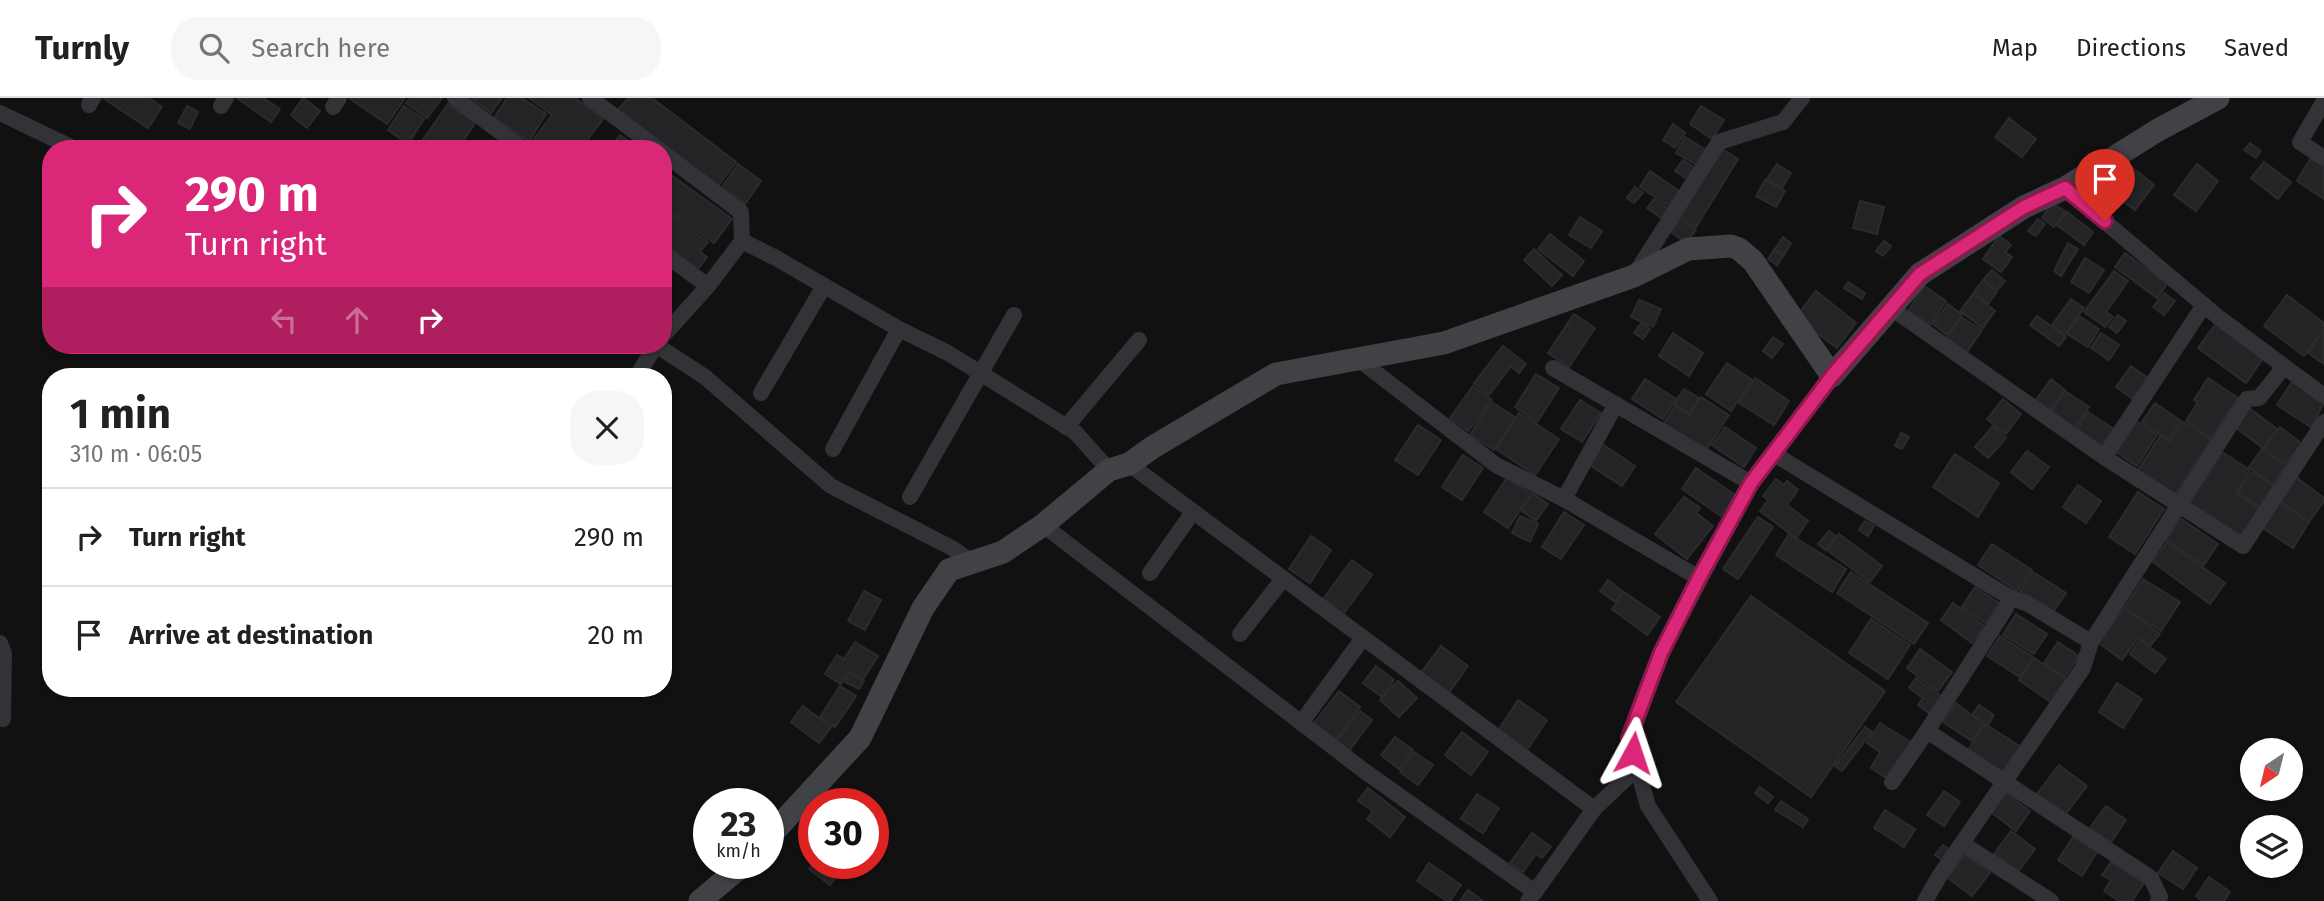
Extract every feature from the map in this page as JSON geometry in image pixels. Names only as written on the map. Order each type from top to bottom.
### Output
[{"type":"street","points":[[455,98],[511,140]]},
{"type":"street","points":[[590,98],[646,140]]},
{"type":"street","points":[[1634,276],[1719,142],[1783,122],[1802,98]]},
{"type":"street","points":[[1710,901],[1648,806],[1629,738],[1661,653],[1751,483],[1832,376],[1920,274],[2024,207],[2065,188],[2158,130],[2218,98]]},
{"type":"street","points":[[2324,101],[2300,142],[2324,158]]},
{"type":"street","points":[[0,113],[56,140]]},
{"type":"street","points":[[672,160],[741,212],[742,241],[708,286],[672,326]]},
{"type":"street","points":[[2065,188],[2204,305],[2324,396]]},
{"type":"street","points":[[742,241],[899,329],[948,353],[1075,432],[1119,467],[1193,512],[1594,809]]},
{"type":"street","points":[[784,821],[860,738],[923,608],[949,570],[1003,552],[1119,467],[1276,374],[1444,343],[1634,276],[1688,249],[1731,246],[1739,249],[1752,261],[1832,376]]},
{"type":"street","points":[[672,260],[708,286]]},
{"type":"street","points":[[761,393],[824,286]]},
{"type":"street","points":[[2104,457],[2204,305]]},
{"type":"street","points":[[1891,308],[2104,457],[2243,546],[2324,422]]},
{"type":"street","points":[[910,498],[1014,316]]},
{"type":"street","points":[[833,449],[899,329]]},
{"type":"street","points":[[1066,427],[1139,340]]},
{"type":"street","points":[[670,354],[705,377],[831,486],[952,548],[972,562]]},
{"type":"street","points":[[1358,359],[1496,465],[1564,499],[1699,578]]},
{"type":"street","points":[[1925,901],[2083,668],[2091,642],[2247,400],[2259,398],[2284,367]]},
{"type":"street","points":[[1553,368],[1751,483]]},
{"type":"street","points":[[1564,499],[1616,404]]},
{"type":"street","points":[[1774,454],[2009,597],[2028,604],[2091,642]]},
{"type":"street","points":[[1150,573],[1193,512]]},
{"type":"street","points":[[1043,525],[1532,897],[1594,809],[1637,768]]},
{"type":"street","points":[[1240,634],[1283,579]]},
{"type":"street","points":[[1892,782],[2006,608],[2009,597]]},
{"type":"street","points":[[1301,723],[1363,638]]},
{"type":"street","points":[[0,643],[4,654],[3,719]]},
{"type":"street","points":[[1927,731],[2151,878],[2160,897],[2158,901]]},
{"type":"street","points":[[1963,844],[2051,901]]},
{"type":"street","points":[[700,901],[726,879]]},
{"type":"building","points":[[103,98],[149,98],[162,107],[148,128]]},
{"type":"building","points":[[237,98],[263,98],[280,109],[271,122]]},
{"type":"building","points":[[303,98],[320,111],[307,128],[291,115]]},
{"type":"building","points":[[349,98],[405,98],[387,124]]},
{"type":"building","points":[[410,98],[442,98],[427,118],[406,103]]},
{"type":"building","points":[[471,98],[502,98],[491,113]]},
{"type":"building","points":[[507,98],[522,98],[546,114],[530,140],[494,118]]},
{"type":"building","points":[[529,98],[575,98],[603,119],[587,140],[533,140],[552,115]]},
{"type":"building","points":[[628,98],[652,98],[736,162],[718,186],[672,151],[672,140],[657,140],[618,110]]},
{"type":"building","points":[[448,104],[475,123],[464,140],[423,140]]},
{"type":"building","points":[[187,106],[198,112],[190,129],[178,123]]},
{"type":"building","points":[[404,106],[424,119],[411,140],[402,140],[388,130]]},
{"type":"building","points":[[1701,106],[1724,120],[1712,139],[1690,124]]},
{"type":"building","points":[[2009,118],[2036,139],[2022,157],[1995,137]]},
{"type":"building","points":[[1673,124],[1685,133],[1675,148],[1663,140]]},
{"type":"building","points":[[1685,137],[1708,151],[1699,166],[1676,153]]},
{"type":"building","points":[[2250,143],[2261,151],[2256,158],[2244,150]]},
{"type":"building","points":[[1722,149],[1738,159],[1696,227],[1680,217]]},
{"type":"building","points":[[2311,158],[2324,166],[2324,199],[2297,181]]},
{"type":"building","points":[[1683,160],[1697,169],[1690,181],[1675,171]]},
{"type":"building","points":[[2124,161],[2154,185],[2135,210],[2104,187]]},
{"type":"building","points":[[2264,162],[2291,182],[2278,199],[2251,178]]},
{"type":"building","points":[[738,164],[761,181],[745,204],[722,187]]},
{"type":"building","points":[[1777,164],[1791,173],[1782,188],[1767,179]]},
{"type":"building","points":[[2197,164],[2218,181],[2196,211],[2174,195]]},
{"type":"building","points":[[1650,171],[1679,191],[1669,206],[1640,187]]},
{"type":"building","points":[[672,176],[732,219],[714,243],[672,212]]},
{"type":"building","points":[[1765,180],[1785,191],[1776,207],[1756,196]]},
{"type":"building","points":[[1635,187],[1643,193],[1634,203],[1627,198]]},
{"type":"building","points":[[2103,191],[2118,199],[2113,207],[2099,199]]},
{"type":"building","points":[[1654,199],[1668,209],[1661,218],[1647,208]]},
{"type":"building","points":[[1860,201],[1884,207],[1877,234],[1853,228]]},
{"type":"building","points":[[2052,203],[2065,211],[2054,227],[2042,218]]},
{"type":"building","points":[[2067,212],[2093,232],[2084,245],[2057,225]]},
{"type":"building","points":[[672,215],[708,242],[700,252],[707,257],[697,270],[672,251]]},
{"type":"building","points":[[1580,217],[1602,231],[1591,248],[1569,235]]},
{"type":"building","points":[[1680,219],[1696,230],[1686,243],[1671,232]]},
{"type":"building","points":[[2038,219],[2045,224],[2036,236],[2028,231]]},
{"type":"building","points":[[1550,234],[1584,261],[1573,276],[1538,249]]},
{"type":"building","points":[[1999,236],[2011,245],[2005,252],[2012,257],[2001,272],[1983,259]]},
{"type":"building","points":[[1783,237],[1791,243],[1784,255],[1775,249]]},
{"type":"building","points":[[1884,241],[1891,246],[1883,256],[1876,251]]},
{"type":"building","points":[[2068,243],[2078,249],[2061,276],[2054,271]]},
{"type":"building","points":[[1534,249],[1562,275],[1552,286],[1524,260]]},
{"type":"building","points":[[1774,250],[1783,256],[1777,265],[1768,259]]},
{"type":"building","points":[[2125,253],[2167,284],[2157,298],[2115,267]]},
{"type":"building","points":[[2085,258],[2104,270],[2089,293],[2071,282]]},
{"type":"building","points":[[1992,270],[2005,281],[1997,290],[1984,279]]},
{"type":"building","points":[[2114,271],[2128,281],[2106,312],[2113,317],[2105,327],[2084,312]]},
{"type":"building","points":[[1983,280],[1997,292],[1988,304],[1974,292]]},
{"type":"building","points":[[1848,282],[1865,293],[1862,299],[1844,288]]},
{"type":"building","points":[[1924,286],[1946,301],[1930,325],[1908,311]]},
{"type":"building","points":[[1816,291],[1856,323],[1837,348],[1796,317]]},
{"type":"building","points":[[2164,293],[2175,301],[2164,315],[2153,307]]},
{"type":"building","points":[[1973,294],[1995,311],[1983,328],[1960,311]]},
{"type":"building","points":[[2287,295],[2324,323],[2324,329],[2304,356],[2264,326]]},
{"type":"building","points":[[2071,299],[2084,308],[2065,334],[2052,325]]},
{"type":"building","points":[[1639,300],[1661,309],[1653,327],[1631,317]]},
{"type":"building","points":[[1948,304],[1962,315],[1947,335],[1933,324]]},
{"type":"building","points":[[1574,314],[1595,328],[1569,367],[1548,353]]},
{"type":"building","points":[[2118,315],[2126,321],[2117,333],[2109,327]]},
{"type":"building","points":[[2037,316],[2066,337],[2059,346],[2030,325]]},
{"type":"building","points":[[2079,316],[2099,329],[2088,347],[2067,334]]},
{"type":"building","points":[[1961,317],[1982,330],[1967,352],[1947,338]]},
{"type":"building","points":[[2217,322],[2264,357],[2246,383],[2198,348]]},
{"type":"building","points":[[1641,323],[1650,329],[1643,339],[1634,333]]},
{"type":"building","points":[[2324,330],[2324,364],[2308,353]]},
{"type":"building","points":[[1673,333],[1703,353],[1689,376],[1659,356]]},
{"type":"building","points":[[2101,333],[2119,345],[2109,360],[2091,348]]},
{"type":"building","points":[[1773,337],[1783,344],[1772,358],[1763,351]]},
{"type":"building","points":[[1503,346],[1526,364],[1519,373],[1511,366],[1489,395],[1474,383]]},
{"type":"building","points":[[1727,363],[1752,380],[1731,411],[1706,394]]},
{"type":"building","points":[[2131,366],[2148,378],[2133,399],[2116,387]]},
{"type":"building","points":[[1536,374],[1559,388],[1537,422],[1515,407]]},
{"type":"building","points":[[1755,378],[1789,401],[1774,425],[1739,403]]},
{"type":"building","points":[[2208,378],[2238,398],[2211,438],[2186,421],[2198,402],[2194,400]]},
{"type":"building","points":[[1645,379],[1676,399],[1663,419],[1632,399]]},
{"type":"building","points":[[2051,379],[2065,390],[2050,410],[2036,400]]},
{"type":"building","points":[[2292,382],[2324,403],[2311,427],[2277,405]]},
{"type":"building","points":[[1473,386],[1492,400],[1468,431],[1450,418]]},
{"type":"building","points":[[1684,389],[1699,398],[1689,413],[1674,404]]},
{"type":"building","points":[[2065,391],[2089,407],[2075,428],[2051,412]]},
{"type":"building","points":[[1701,397],[1729,415],[1706,450],[1664,423],[1675,406],[1689,415]]},
{"type":"building","points":[[2003,399],[2021,414],[2006,434],[1987,419]]},
{"type":"building","points":[[1580,400],[1601,413],[1582,442],[1561,429]]},
{"type":"building","points":[[1491,402],[1515,417],[1494,450],[1470,435]]},
{"type":"building","points":[[2155,403],[2181,421],[2168,440],[2142,422]]},
{"type":"building","points":[[2249,408],[2277,429],[2263,448],[2235,427]]},
{"type":"building","points":[[2088,412],[2114,429],[2103,446],[2077,429]]},
{"type":"building","points":[[1519,413],[1559,439],[1535,475],[1496,449]]},
{"type":"building","points":[[2136,421],[2157,435],[2137,466],[2116,452]]},
{"type":"building","points":[[2183,422],[2211,440],[2175,494],[2138,470],[2161,435],[2170,441]]},
{"type":"building","points":[[1418,425],[1441,440],[1418,475],[1395,460]]},
{"type":"building","points":[[1993,426],[2006,438],[1988,458],[1975,447]]},
{"type":"building","points":[[1725,427],[1756,448],[1744,467],[1712,445]]},
{"type":"building","points":[[2280,427],[2302,444],[2285,464],[2264,448]]},
{"type":"building","points":[[1901,433],[1909,437],[1902,449],[1895,446]]},
{"type":"building","points":[[1602,444],[1635,466],[1622,486],[1588,464]]},
{"type":"building","points":[[2262,449],[2285,466],[2272,484],[2249,467]]},
{"type":"building","points":[[2027,451],[2049,467],[2032,489],[2011,472]]},
{"type":"building","points":[[2222,452],[2250,470],[2236,493],[2261,509],[2243,537],[2190,503]]},
{"type":"building","points":[[1955,454],[1999,483],[1978,517],[1933,487]]},
{"type":"building","points":[[1463,455],[1483,468],[1462,500],[1442,487]]},
{"type":"building","points":[[1696,468],[1735,495],[1721,516],[1682,489]]},
{"type":"building","points":[[2252,472],[2274,486],[2260,507],[2238,492]]},
{"type":"building","points":[[2296,477],[2324,498],[2309,522],[2279,500]]},
{"type":"building","points":[[1507,478],[1531,494],[1508,528],[1484,512]]},
{"type":"building","points":[[1776,479],[1784,485],[1787,481],[1798,490],[1787,505],[1808,521],[1796,538],[1760,511],[1768,500],[1763,496]]},
{"type":"building","points":[[2078,485],[2101,501],[2086,523],[2063,507]]},
{"type":"building","points":[[2138,492],[2164,509],[2135,554],[2109,537]]},
{"type":"building","points":[[1532,493],[1548,504],[1536,521],[1521,510]]},
{"type":"building","points":[[1684,497],[1700,508],[1696,513],[1713,526],[1687,559],[1655,534]]},
{"type":"building","points":[[2277,501],[2309,522],[2293,548],[2261,527]]},
{"type":"building","points":[[1564,512],[1584,525],[1561,559],[1542,547]]},
{"type":"building","points":[[1520,516],[1538,524],[1530,542],[1512,533]]},
{"type":"building","points":[[1758,517],[1773,527],[1738,579],[1723,569]]},
{"type":"building","points":[[2180,518],[2218,544],[2204,565],[2166,540]]},
{"type":"building","points":[[1865,521],[1874,526],[1868,536],[1859,530]]},
{"type":"building","points":[[1829,531],[1836,536],[1825,550],[1818,544]]},
{"type":"building","points":[[1789,534],[1846,569],[1832,592],[1776,555]]},
{"type":"building","points":[[1839,534],[1882,566],[1870,582],[1827,550]]},
{"type":"building","points":[[1311,536],[1331,550],[1310,583],[1289,569]]},
{"type":"building","points":[[2167,542],[2225,583],[2210,604],[2153,562]]},
{"type":"building","points":[[1992,544],[2032,570],[2017,591],[1978,565]]},
{"type":"building","points":[[1352,560],[1372,575],[1341,617],[1321,602]]},
{"type":"building","points":[[1851,572],[1928,623],[1914,644],[1837,593]]},
{"type":"building","points":[[2033,572],[2066,593],[2053,612],[2020,591]]},
{"type":"building","points":[[2143,579],[2180,602],[2161,631],[2124,608]]},
{"type":"building","points":[[1608,580],[1623,592],[1615,602],[1600,591]]},
{"type":"building","points":[[1975,587],[1999,603],[1986,623],[1962,607]]},
{"type":"building","points":[[864,591],[881,600],[865,630],[848,621]]},
{"type":"building","points":[[1624,592],[1660,617],[1647,635],[1612,609]]},
{"type":"building","points":[[1751,596],[1885,691],[1811,797],[1676,702]]},
{"type":"building","points":[[1953,603],[1985,626],[1972,643],[1941,620]]},
{"type":"building","points":[[2124,608],[2160,634],[2150,646],[2138,638],[2122,660],[2099,643]]},
{"type":"building","points":[[2016,614],[2047,634],[2034,654],[2003,635]]},
{"type":"building","points":[[1871,619],[1910,645],[1888,679],[1849,653]]},
{"type":"building","points":[[2000,636],[2033,657],[2020,677],[1987,656]]},
{"type":"building","points":[[2140,640],[2166,659],[2155,673],[2130,654]]},
{"type":"building","points":[[855,642],[878,656],[863,679],[849,671],[841,684],[825,674],[837,655],[844,659]]},
{"type":"building","points":[[2058,642],[2079,656],[2065,677],[2044,663]]},
{"type":"building","points":[[1441,646],[1468,666],[1448,694],[1420,674]]},
{"type":"building","points":[[1920,649],[1952,672],[1938,691],[1907,668]]},
{"type":"building","points":[[2034,658],[2067,680],[2052,703],[2019,680]]},
{"type":"building","points":[[1376,666],[1394,680],[1382,697],[1363,683]]},
{"type":"building","points":[[849,673],[864,681],[859,689],[845,682]]},
{"type":"building","points":[[1916,678],[1942,697],[1930,714],[1918,705],[1923,698],[1909,688]]},
{"type":"building","points":[[1398,681],[1417,698],[1399,717],[1380,700]]},
{"type":"building","points":[[2117,683],[2142,699],[2123,728],[2099,712]]},
{"type":"building","points":[[840,686],[856,696],[835,727],[820,717]]},
{"type":"building","points":[[1339,691],[1360,707],[1336,740],[1314,723]]},
{"type":"building","points":[[1518,700],[1547,720],[1525,753],[1496,734]]},
{"type":"building","points":[[1956,703],[1983,724],[1972,741],[1943,722]]},
{"type":"building","points":[[1979,705],[1994,715],[1988,725],[1972,715]]},
{"type":"building","points":[[803,706],[831,727],[819,743],[791,722]]},
{"type":"building","points":[[1360,711],[1372,720],[1349,751],[1337,741]]},
{"type":"building","points":[[1880,723],[1912,743],[1886,778],[1871,768],[1880,752],[1867,743]]},
{"type":"building","points":[[1985,724],[2021,747],[2002,775],[1967,752]]},
{"type":"building","points":[[1865,727],[1872,732],[1842,771],[1835,766]]},
{"type":"building","points":[[1462,732],[1488,752],[1471,775],[1445,755]]},
{"type":"building","points":[[1395,737],[1413,750],[1399,769],[1381,755]]},
{"type":"building","points":[[1414,752],[1433,765],[1418,785],[1400,772]]},
{"type":"building","points":[[2059,765],[2087,786],[2065,815],[2037,794]]},
{"type":"building","points":[[1760,787],[1773,797],[1768,803],[1755,793]]},
{"type":"building","points":[[1368,788],[1405,817],[1390,837],[1367,819],[1373,811],[1358,801]]},
{"type":"building","points":[[1944,791],[1960,802],[1944,826],[1927,815]]},
{"type":"building","points":[[2005,793],[2030,811],[2016,831],[1991,812]]},
{"type":"building","points":[[1477,794],[1499,808],[1483,833],[1461,819]]},
{"type":"building","points":[[1781,801],[1808,819],[1803,827],[1775,810]]},
{"type":"building","points":[[2106,806],[2126,820],[2111,842],[2090,828]]},
{"type":"building","points":[[1885,810],[1915,829],[1904,847],[1874,828]]},
{"type":"building","points":[[2011,831],[2035,849],[2018,872],[1994,854]]},
{"type":"building","points":[[1532,833],[1551,847],[1542,858],[1536,854],[1523,872],[1510,863]]},
{"type":"building","points":[[2073,837],[2097,852],[2082,876],[2058,860]]},
{"type":"building","points":[[1943,845],[1950,850],[1942,860],[1935,855]]},
{"type":"building","points":[[2173,851],[2197,868],[2183,889],[2158,873]]},
{"type":"building","points":[[1965,855],[1990,873],[1972,896],[1948,878]]},
{"type":"building","points":[[2111,862],[2144,883],[2132,901],[2119,901],[2104,891],[2111,880],[2102,875]]},
{"type":"building","points":[[1429,863],[1461,885],[1450,901],[1417,881]]},
{"type":"building","points":[[2209,877],[2230,892],[2224,901],[2202,901],[2196,896]]},
{"type":"building","points":[[822,879],[834,879],[830,885]]},
{"type":"building","points":[[1468,890],[1483,901],[1460,901]]},
{"type":"route","points":[[1633,753],[1629,738],[1661,653],[1751,483],[1832,376],[1920,274],[2024,207],[2065,188],[2105,221]]}]
